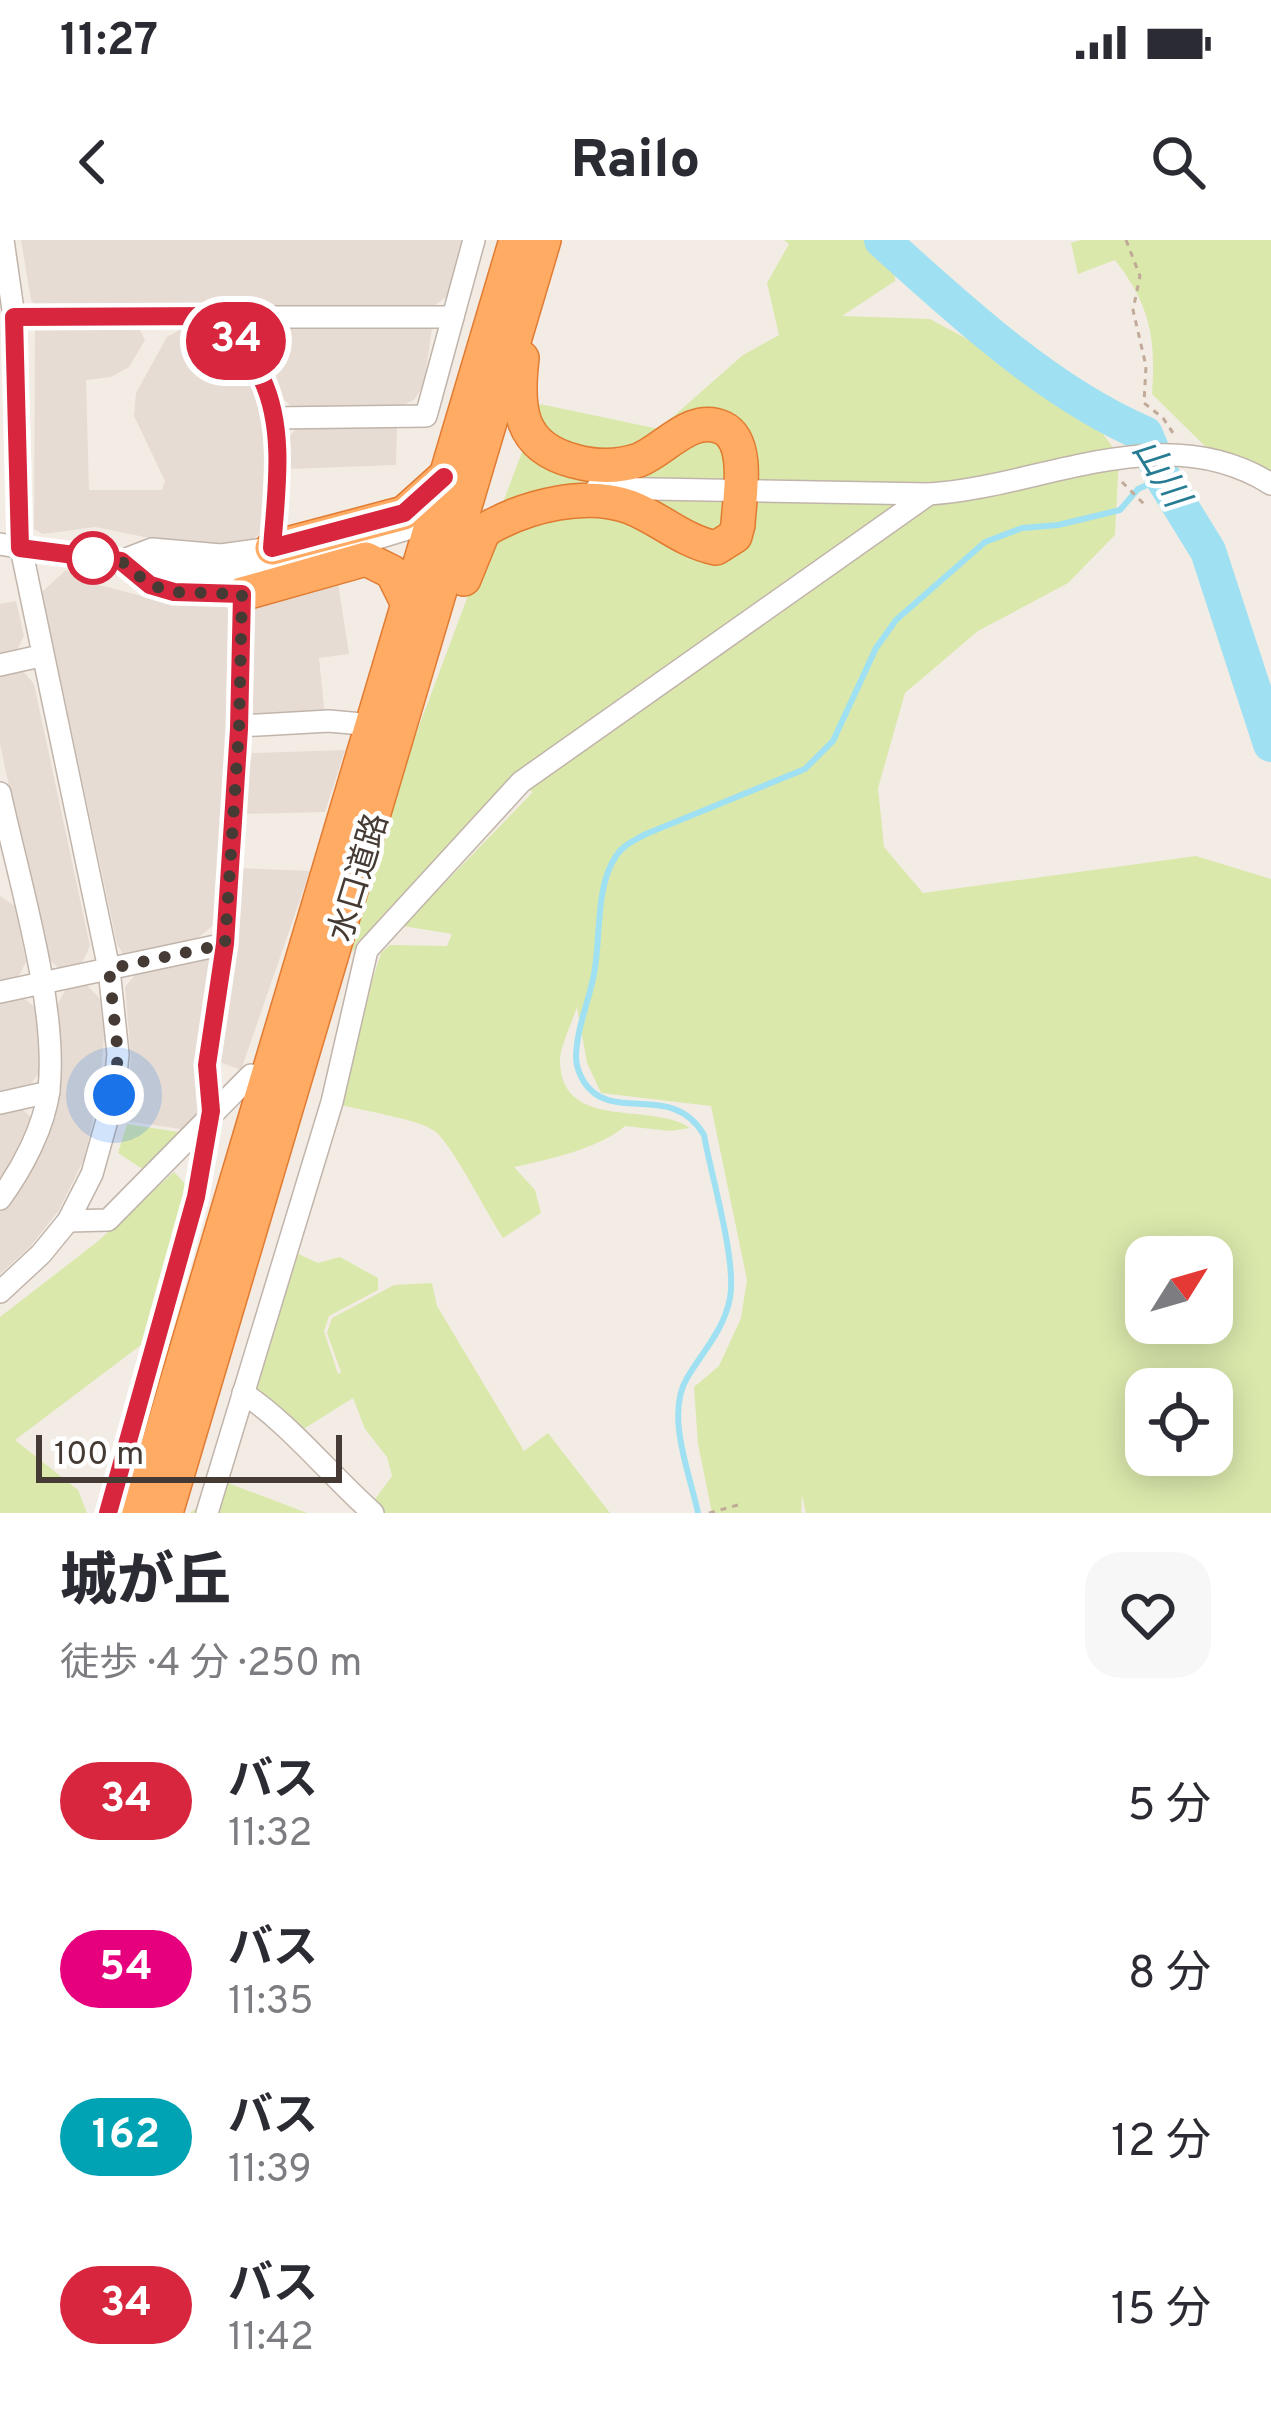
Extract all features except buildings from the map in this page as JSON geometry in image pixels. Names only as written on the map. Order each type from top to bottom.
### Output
[{"type":"highway","name":"水口道路","points":[[138,1513],[516,240]]},
{"type":"highway","name":"水口道路","points":[[166,1513],[544,240]]},
{"type":"highway","points":[[417,673],[434,662],[478,544],[492,525],[560,503],[607,503],[625,505],[692,542],[716,548],[734,536],[739,446],[722,428],[693,427],[638,460],[620,464],[588,465],[550,454],[527,429],[520,409],[524,344],[520,321]]},
{"type":"highway","points":[[272,548],[404,513],[444,477]]},
{"type":"highway","points":[[242,594],[366,559],[392,572],[407,602]]},
{"type":"street","points":[[0,1292],[68,1221],[92,1174],[114,1095],[118,1054],[109,969],[40,656],[10,546],[14,317],[3,240]]},
{"type":"street","points":[[273,418],[426,416],[475,240]]},
{"type":"street","points":[[121,561],[152,549],[221,555],[272,548],[278,475],[273,418],[263,380],[218,316]]},
{"type":"street","points":[[14,317],[453,317]]},
{"type":"street","points":[[490,506],[576,489],[966,492],[1039,472],[1137,456],[1227,462],[1271,484]]},
{"type":"street","points":[[207,1513],[236,1395],[332,1102],[355,971],[367,950],[521,782],[929,494]]},
{"type":"street","points":[[10,546],[196,574],[245,572],[302,561],[414,527]]},
{"type":"street","points":[[108,1513],[157,1375],[211,1111],[207,1065],[225,944],[242,594],[174,592],[150,585],[121,561]]},
{"type":"street","points":[[0,665],[40,656]]},
{"type":"street","points":[[239,727],[329,721],[373,725]]},
{"type":"street","points":[[0,793],[9,881],[41,983],[49,1029],[49,1092],[28,1151],[0,1199]]},
{"type":"street","points":[[0,992],[225,944]]},
{"type":"street","points":[[68,1221],[108,1220],[251,1075]]},
{"type":"street","points":[[0,1103],[49,1092]]},
{"type":"street","points":[[236,1395],[267,1408],[320,1466],[373,1513]]},
{"type":"path","points":[[1126,240],[1140,276],[1133,310],[1146,366],[1144,403],[1163,418],[1178,440],[1181,456]]},
{"type":"path","points":[[1123,483],[1146,506]]},
{"type":"path","points":[[710,1513],[738,1505]]},
{"type":"shaded area","points":[[21,240],[464,240],[453,292],[435,305],[37,308],[31,300]]},
{"type":"shaded area","points":[[255,324],[428,325],[432,328],[424,384],[414,400],[400,406],[295,410],[278,394],[245,340]]},
{"type":"shaded area","points":[[138,326],[145,340],[129,367],[111,377],[86,380],[89,490],[162,490],[165,481],[134,416],[136,393],[167,337],[185,327],[211,326],[253,381],[264,427],[271,491],[263,532],[250,541],[194,547],[95,527],[43,534],[34,529],[35,327]]},
{"type":"shaded area","points":[[397,426],[396,465],[288,469],[286,440],[298,427]]},
{"type":"shaded area","points":[[66,570],[99,585],[157,600],[223,602],[231,615],[230,746],[216,923],[194,941],[123,954],[117,944],[42,592]]},
{"type":"shaded area","points":[[337,577],[349,654],[319,658],[325,716],[249,717],[255,602]]},
{"type":"shaded area","points":[[16,601],[24,636],[17,650],[0,653],[0,604]]},
{"type":"shaded area","points":[[23,671],[34,684],[90,946],[81,965],[60,969],[46,957],[0,744],[0,675]]},
{"type":"shaded area","points":[[345,750],[325,812],[240,814],[252,753]]},
{"type":"shaded area","points":[[239,868],[310,871],[241,1070],[214,1060]]},
{"type":"shaded area","points":[[0,896],[15,906],[26,962],[17,979],[0,982]]},
{"type":"shaded area","points":[[210,958],[216,966],[202,1052],[200,1114],[187,1130],[126,1121],[131,1058],[125,987],[136,974]]},
{"type":"shaded area","points":[[86,984],[100,999],[104,1035],[100,1089],[84,1159],[59,1210],[30,1247],[0,1274],[0,1212],[26,1180],[58,1095],[57,1006],[66,989]]},
{"type":"shaded area","points":[[22,997],[36,1008],[39,1073],[29,1086],[0,1092],[0,1002]]},
{"type":"shaded area","points":[[21,1108],[32,1118],[0,1181],[0,1112]]},
{"type":"green space","points":[[784,240],[893,240],[895,281],[842,316],[930,319],[1078,399],[1119,456],[1115,535],[1068,583],[978,631],[905,693],[878,788],[884,847],[923,893],[1196,856],[1271,879],[1271,1513],[806,1513],[802,1495],[801,1513],[712,1513],[698,1444],[694,1387],[719,1366],[741,1318],[747,1280],[711,1106],[601,1093],[587,1063],[577,1007],[560,1062],[565,1084],[576,1098],[592,1107],[673,1120],[690,1128],[670,1131],[625,1126],[588,1147],[514,1167],[535,1190],[541,1213],[503,1238],[437,1133],[338,1104],[338,1087],[381,953],[390,945],[447,946],[452,934],[403,926],[533,792],[513,784],[352,952],[392,798],[540,404],[659,429],[743,355],[779,335],[767,283],[789,244]]},
{"type":"green space","points":[[1271,240],[1271,470],[1210,451],[1152,394],[1153,355],[1143,307],[1115,260],[1078,274],[1071,243]]},
{"type":"green space","points":[[127,1124],[185,1133],[147,1172],[118,1153]]},
{"type":"green space","points":[[174,1172],[189,1188],[149,1339],[15,1440],[78,1490],[87,1513],[0,1513],[0,1317],[97,1242]]},
{"type":"green space","points":[[292,1251],[318,1263],[340,1257],[378,1278],[378,1290],[329,1316],[324,1331],[338,1374],[327,1333],[332,1318],[394,1285],[432,1283],[437,1306],[524,1451],[548,1433],[610,1513],[380,1513],[370,1506],[392,1476],[387,1457],[365,1429],[353,1398],[294,1435],[251,1394]]},
{"type":"green space","points":[[228,1483],[307,1513],[190,1513]]},
{"type":"waterway","name":"山川","points":[[882,240],[1040,373],[1145,434],[1163,478],[1208,551],[1271,744]]},
{"type":"waterway","points":[[698,1513],[681,1445],[678,1409],[687,1378],[727,1310],[730,1263],[704,1135],[676,1110],[610,1101],[596,1094],[578,1069],[577,1045],[594,974],[609,868],[622,849],[646,834],[805,769],[833,741],[876,648],[896,620],[985,542],[1022,528],[1120,510],[1138,489],[1163,478]]},
{"type":"bus line","name":"34","points":[[108,1513],[196,1197],[211,1111],[207,1065],[225,944],[242,594],[174,592],[150,585],[121,561],[20,548],[14,317],[218,316],[263,380],[273,418],[278,475],[272,548],[404,513],[444,477]]},
{"type":"route","points":[[93,558],[87,557],[121,561],[150,585],[174,592],[242,594],[225,944],[109,969],[118,1054],[114,1095]]}]
